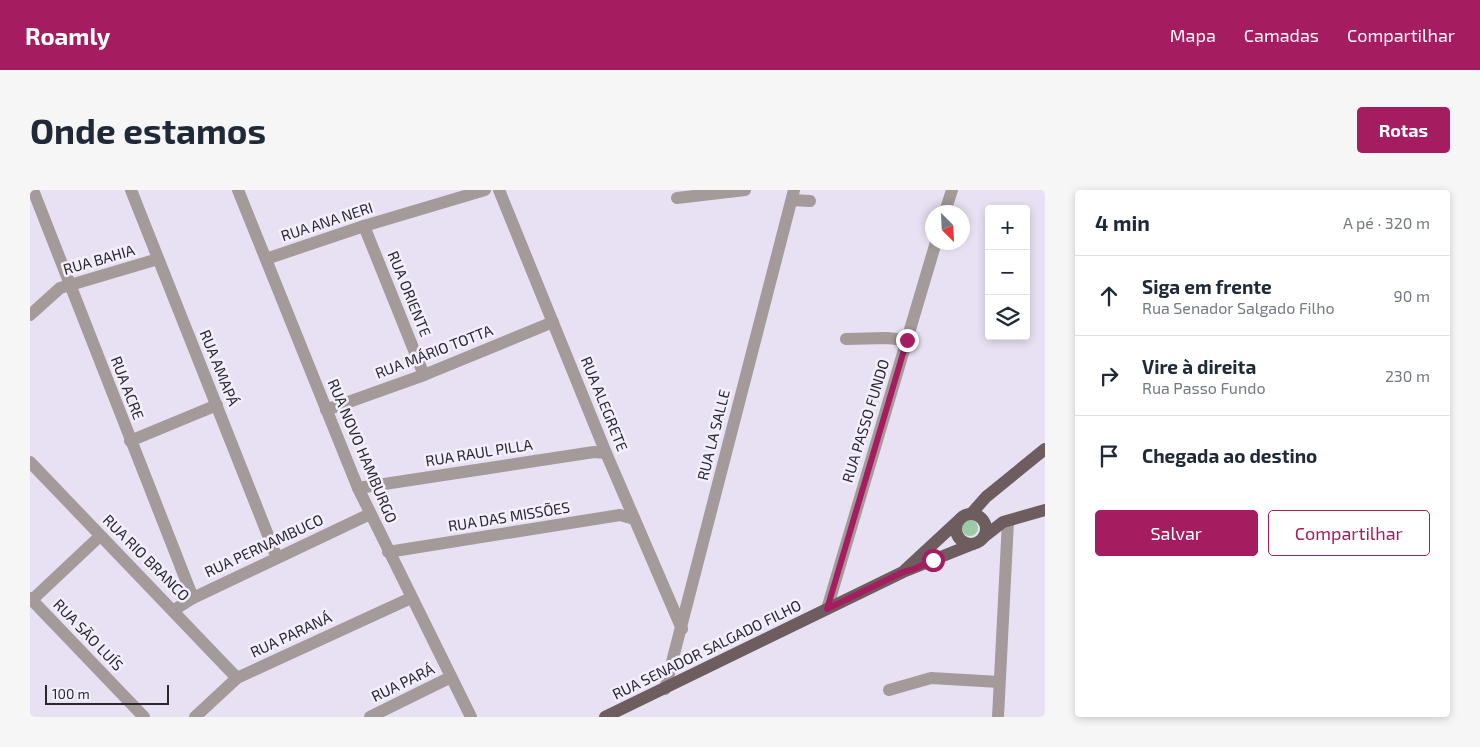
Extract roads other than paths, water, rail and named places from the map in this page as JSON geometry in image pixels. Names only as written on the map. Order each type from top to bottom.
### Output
[{"type":"main road","points":[[979,517],[986,497],[1045,449]]},
{"type":"main road","points":[[1005,521],[979,517],[958,521],[958,535],[964,542],[973,544],[1005,521],[1045,510]]},
{"type":"main road","points":[[979,517],[986,525],[985,536]]},
{"type":"main road","name":"RUA SENADOR SALGADO FILHO","points":[[605,717],[903,572],[914,569],[929,555],[958,521]]},
{"type":"main road","name":"RUA SENADOR SALGADO FILHO","points":[[929,555],[973,544]]},
{"type":"street","name":"RUA ACRE","points":[[33,190],[193,598]]},
{"type":"street","name":"RUA AMAPÁ","points":[[131,190],[277,558]]},
{"type":"street","name":"RUA NOVO HAMBURGO","points":[[238,190],[358,488],[471,717]]},
{"type":"street","name":"RUA ANA NERI","points":[[266,259],[364,226],[485,190]]},
{"type":"street","name":"RUA ALEGRETE","points":[[499,190],[606,453],[682,629]]},
{"type":"street","points":[[677,198],[745,190]]},
{"type":"street","points":[[947,205],[952,190]]},
{"type":"street","points":[[793,195],[810,201]]},
{"type":"street","name":"RUA LA SALLE","points":[[665,689],[793,195]]},
{"type":"street","name":"RUA ORIENTE","points":[[364,226],[424,374]]},
{"type":"street","name":"RUA PASSO FUNDO","points":[[827,609],[934,250]]},
{"type":"street","name":"RUA BAHIA","points":[[30,316],[60,288],[158,259]]},
{"type":"street","name":"RUA MÁRIO TOTTA","points":[[326,410],[424,374],[553,322]]},
{"type":"street","points":[[846,339],[886,338],[907,340]]},
{"type":"street","points":[[130,441],[217,405]]},
{"type":"street","name":"RUA RAUL PILLA","points":[[358,488],[594,452],[606,453]]},
{"type":"street","name":"RUA RIO BRANCO","points":[[30,462],[174,610],[237,678]]},
{"type":"street","name":"RUA PERNAMBUCO","points":[[174,610],[193,598],[370,514]]},
{"type":"street","name":"RUA DAS MISSÕES","points":[[388,552],[620,515],[634,520]]},
{"type":"street","points":[[998,717],[1005,521]]},
{"type":"street","points":[[31,599],[100,536]]},
{"type":"street","name":"RUA PARANÁ","points":[[195,717],[237,678],[411,598]]},
{"type":"street","name":"RUA SÃO LUÍS","points":[[31,599],[144,717]]},
{"type":"street","name":"RUA PARÁ","points":[[370,717],[451,677]]},
{"type":"street","points":[[889,690],[931,678],[1000,682]]}]
